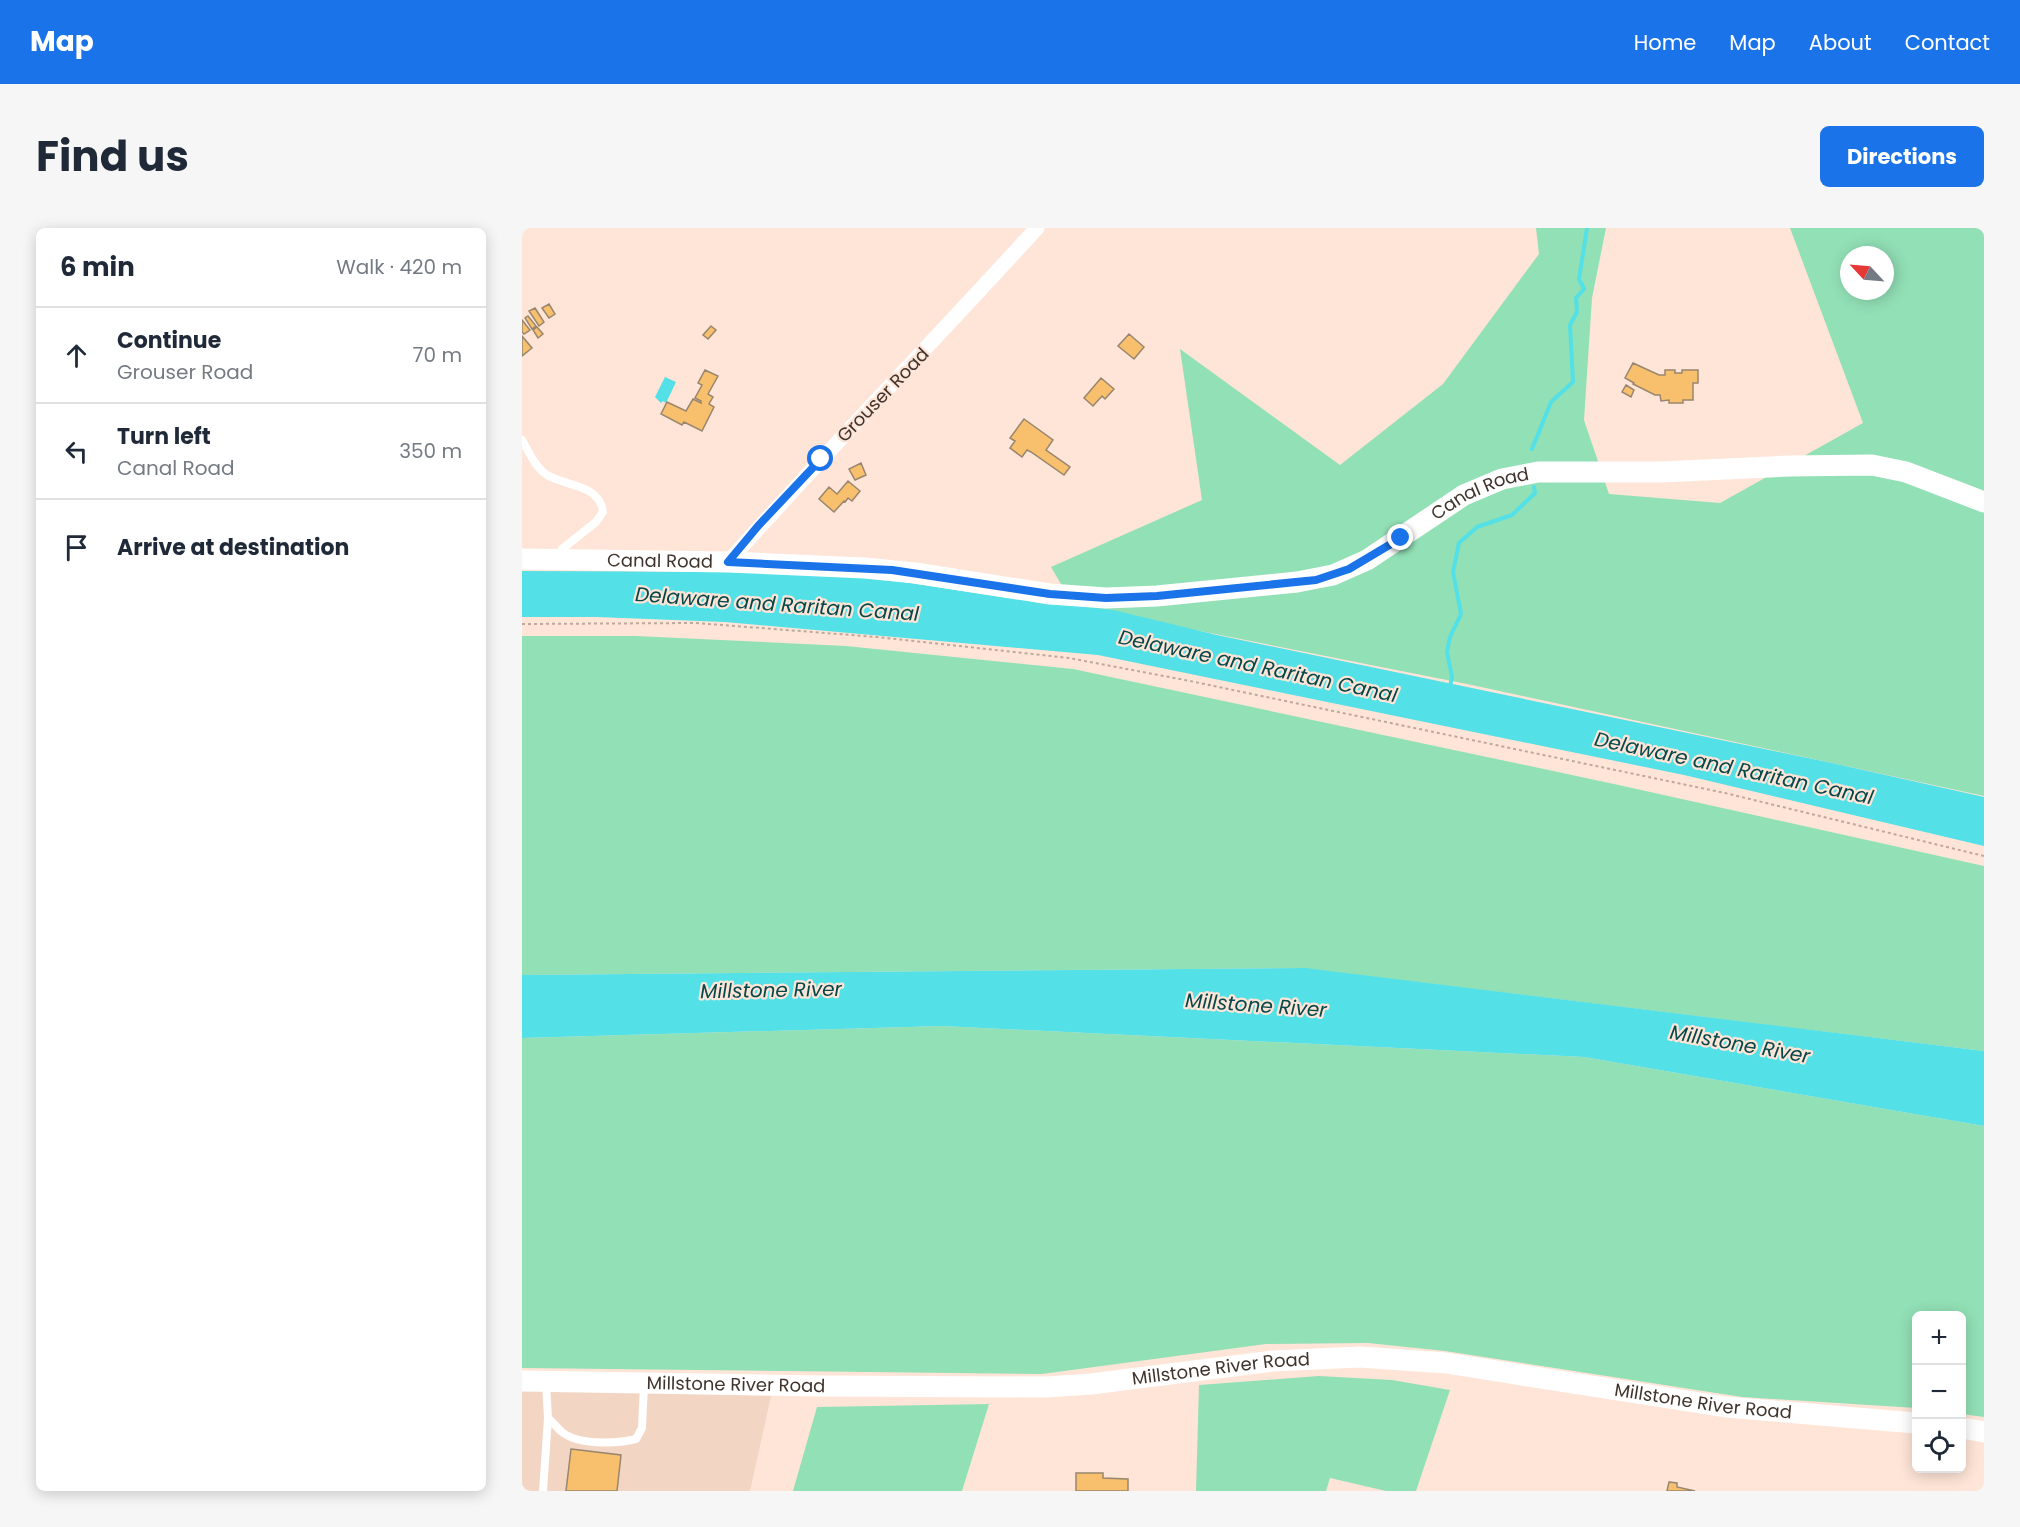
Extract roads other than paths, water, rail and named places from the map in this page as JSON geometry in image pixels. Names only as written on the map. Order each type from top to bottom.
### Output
[{"type":"street","name":"Grouser Road","points":[[728,562],[758,526],[945,330],[1037,228]]},
{"type":"street","name":"Canal Road","points":[[522,559],[728,562],[892,570],[1075,597],[1157,596],[1297,582],[1333,575],[1367,560],[1464,495],[1502,478],[1538,471],[1661,472],[1872,465],[1906,472],[1984,502]]},
{"type":"street","name":"Millstone River Road","points":[[522,1380],[1046,1387],[1091,1384],[1273,1361],[1360,1357],[1446,1363],[1726,1407],[1912,1423]]},
{"type":"street","points":[[1966,1429],[1984,1432]]},
{"type":"lane","points":[[522,440],[536,464],[546,474],[594,493],[602,502],[603,512],[596,522],[562,549],[561,560]]},
{"type":"lane","points":[[543,1491],[548,1418],[546,1381]]},
{"type":"lane","points":[[548,1418],[563,1434],[587,1441],[621,1443],[636,1439],[642,1428],[645,1383]]},
{"type":"water","points":[[665,377],[676,382],[666,403],[663,401],[661,403],[655,397]]},
{"type":"water","name":"Delaware and Raritan Canal","points":[[522,571],[750,572],[884,579],[1015,599],[1113,610],[1217,635],[1832,763],[1984,797],[1984,846],[1684,775],[1098,655],[725,622],[597,617],[522,617]]},
{"type":"water","name":"Millstone River","points":[[1305,968],[1984,1051],[1984,1126],[1584,1057],[942,1026],[522,1038],[522,975]]},
{"type":"waterway","points":[[1532,449],[1551,402],[1573,382],[1570,325],[1577,312],[1576,298],[1584,289],[1579,279],[1587,228]]},
{"type":"waterway","points":[[1450,687],[1452,677],[1447,652],[1450,637],[1461,614],[1453,572],[1459,543],[1477,527],[1512,515],[1535,493],[1534,487]]}]
